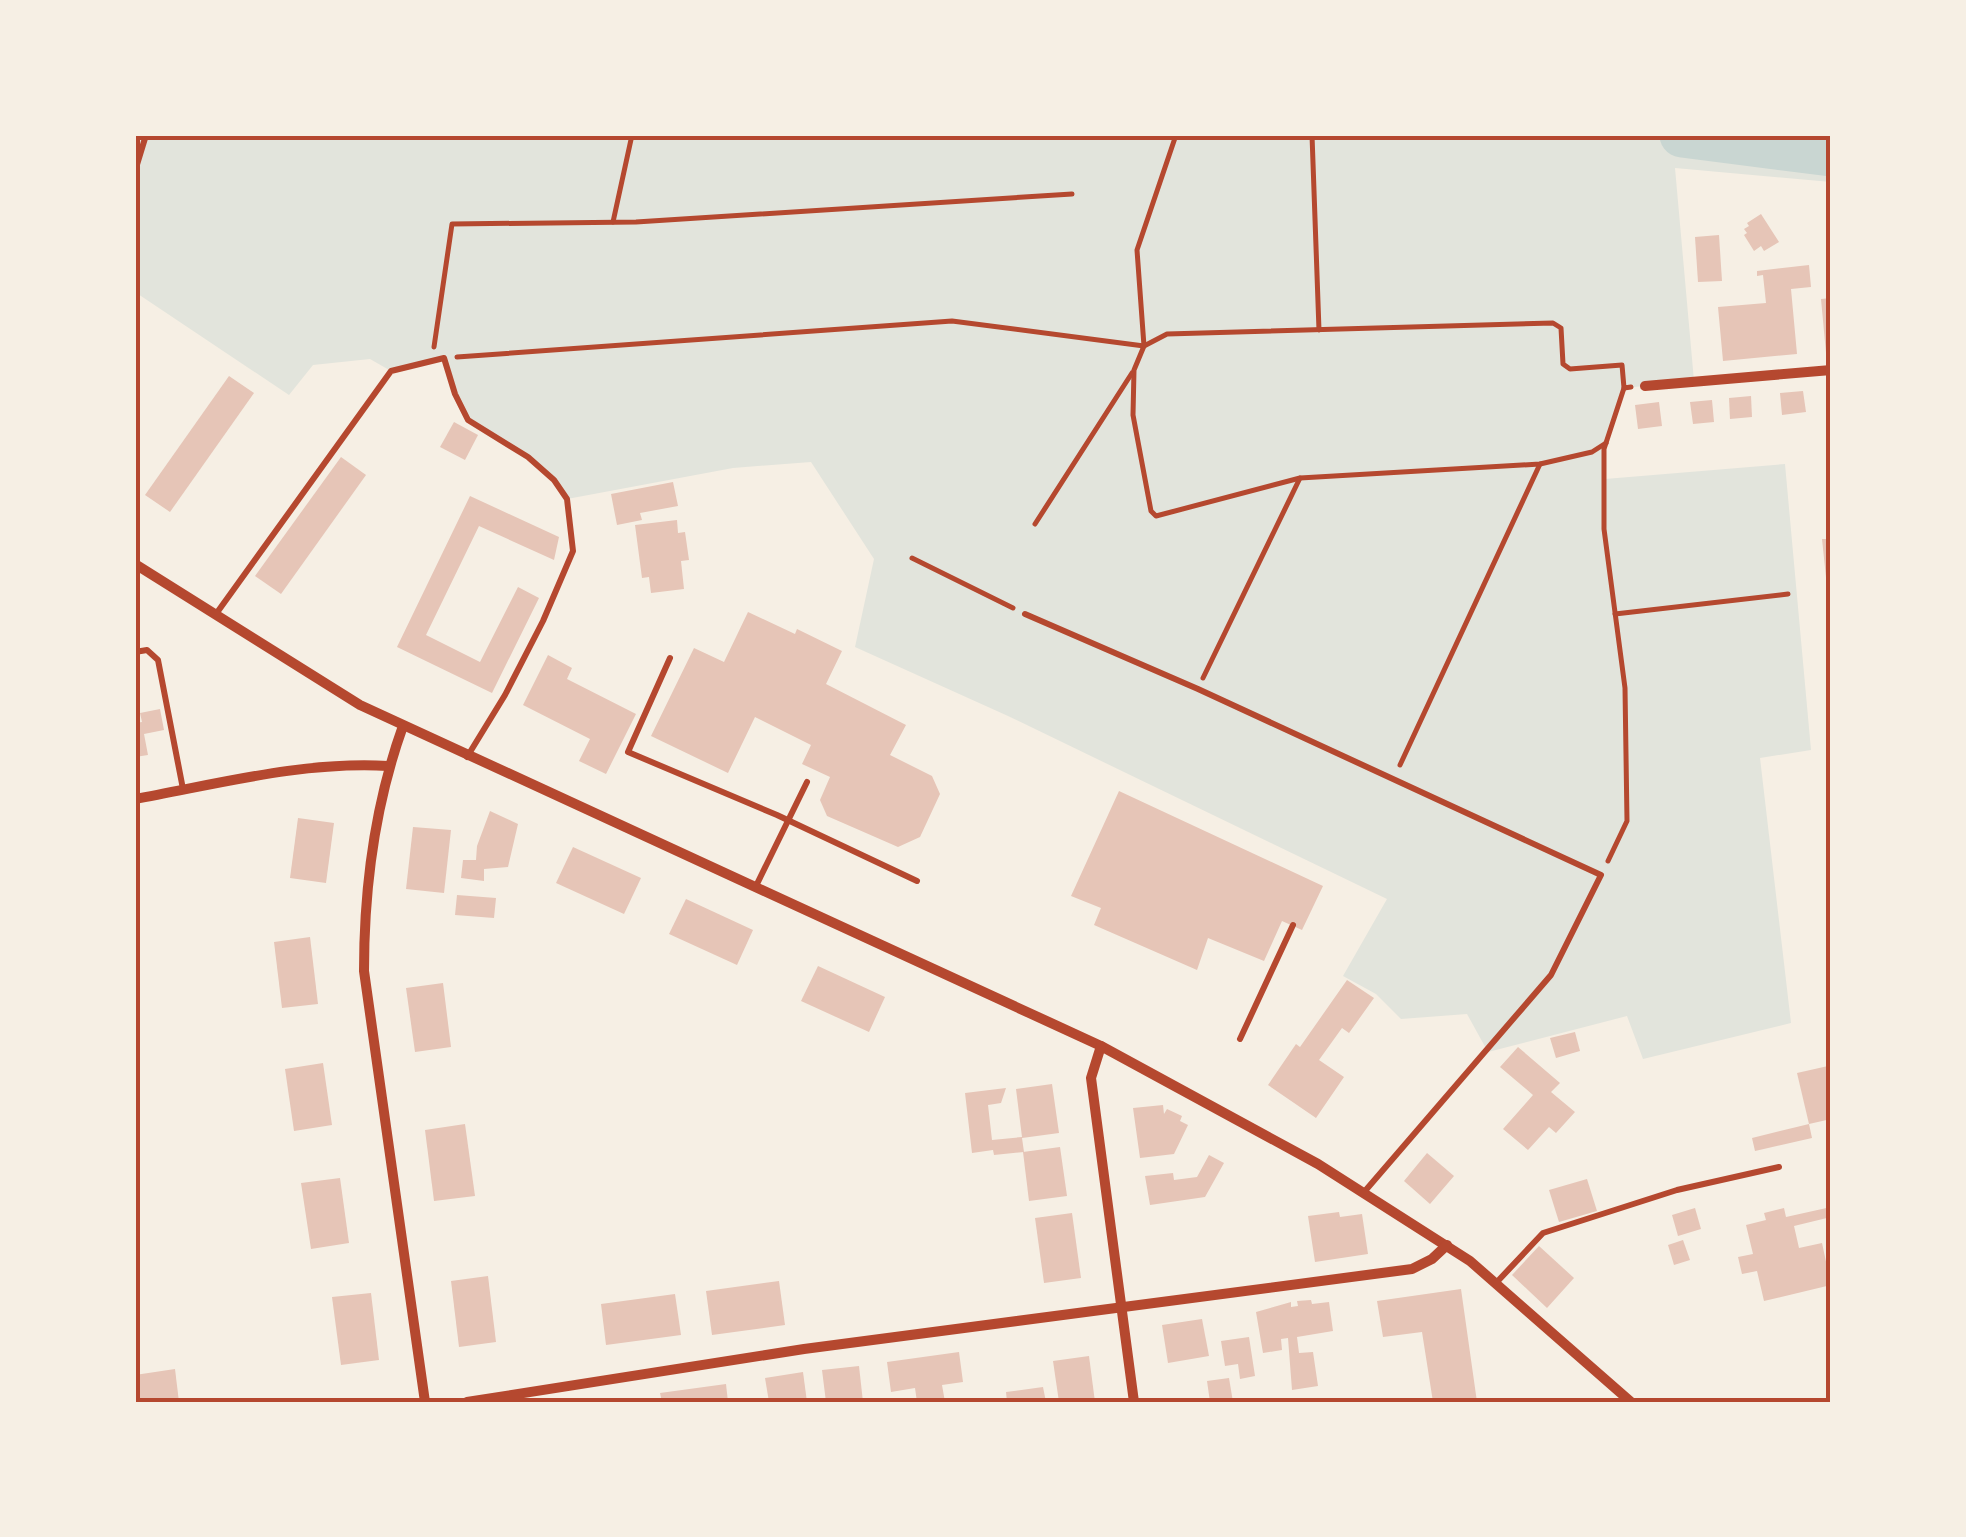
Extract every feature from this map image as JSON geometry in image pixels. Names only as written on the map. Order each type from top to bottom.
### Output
[{"type":"street","points":[[1645,386],[1831,370]]},
{"type":"street","points":[[135,564],[360,704],[403,726],[1101,1046],[1365,1191],[1496,1284],[1631,1402]]},
{"type":"street","points":[[403,726],[388,766],[370,866],[364,971],[426,1402]]},
{"type":"street","points":[[135,799],[318,767],[388,766]]},
{"type":"street","points":[[1101,1046],[1091,1078],[1134,1402]]},
{"type":"street","points":[[467,1402],[804,1349],[1412,1269],[1432,1259],[1446,1245]]},
{"type":"lane","points":[[135,172],[146,135]]},
{"type":"lane","points":[[216,614],[391,371],[444,358],[468,420],[528,457],[554,480],[567,499],[573,550],[543,622],[467,756]]},
{"type":"lane","points":[[1025,614],[1198,689],[1601,876],[1552,975],[1365,1191]]},
{"type":"lane","points":[[135,652],[147,650],[158,660],[183,790]]},
{"type":"lane","points":[[670,658],[628,752],[788,820],[917,881]]},
{"type":"lane","points":[[756,886],[807,782]]},
{"type":"lane","points":[[1240,1039],[1293,926]]},
{"type":"lane","points":[[1496,1284],[1544,1233],[1677,1190],[1779,1166]]},
{"type":"path","points":[[613,222],[632,135]]},
{"type":"path","points":[[1036,524],[1134,370],[1144,346],[1137,250],[1176,135]]},
{"type":"path","points":[[1312,135],[1319,330]]},
{"type":"path","points":[[435,360],[452,224],[613,222],[1072,194]]},
{"type":"path","points":[[444,358],[952,321],[1144,346],[1168,334],[1553,323],[1561,328],[1563,364],[1570,369],[1622,364],[1624,388],[1606,442],[1604,529],[1624,688],[1627,822],[1601,876]]},
{"type":"path","points":[[1134,370],[1133,414],[1151,511],[1156,516],[1300,478],[1540,464],[1592,452],[1606,442]]},
{"type":"path","points":[[1624,388],[1645,386]]},
{"type":"path","points":[[1393,780],[1540,464]]},
{"type":"path","points":[[1198,689],[1300,478]]},
{"type":"path","points":[[912,558],[1025,614]]},
{"type":"path","points":[[1615,614],[1788,594]]},
{"type":"shaded area","points":[[135,135],[1831,135],[1831,182],[1675,168],[1694,381],[1624,388],[1604,449],[1605,479],[1785,464],[1811,750],[1760,758],[1791,1023],[1643,1059],[1627,1016],[1488,1052],[1467,1014],[1401,1019],[1376,994],[1343,976],[1387,899],[1008,716],[855,647],[874,559],[811,462],[733,468],[567,499],[554,480],[528,457],[468,420],[444,358],[391,371],[370,359],[313,365],[289,395],[135,292]]},
{"type":"building","points":[[1761,214],[1779,242],[1764,251],[1761,246],[1754,251],[1744,229]]},
{"type":"building","points":[[1719,235],[1722,281],[1698,282],[1695,237]]},
{"type":"building","points":[[1809,265],[1811,287],[1791,289],[1797,354],[1723,361],[1718,307],[1766,303],[1763,275],[1757,276],[1757,271]]},
{"type":"building","points":[[1831,298],[1831,352],[1826,353],[1821,299]]},
{"type":"building","points":[[229,376],[254,393],[170,512],[145,495]]},
{"type":"building","points":[[1803,391],[1806,412],[1782,415],[1780,393]]},
{"type":"building","points":[[1751,396],[1752,417],[1730,419],[1729,398]]},
{"type":"building","points":[[1712,400],[1714,422],[1693,424],[1690,402]]},
{"type":"building","points":[[1659,402],[1662,426],[1638,429],[1635,405]]},
{"type":"building","points":[[454,422],[478,435],[465,460],[440,447]]},
{"type":"building","points":[[341,457],[366,475],[281,594],[255,576]]},
{"type":"building","points":[[673,482],[678,506],[640,513],[642,520],[617,525],[611,494]]},
{"type":"building","points":[[470,496],[559,537],[554,560],[479,526],[426,635],[480,662],[518,587],[539,598],[492,693],[397,647]]},
{"type":"building","points":[[677,520],[678,533],[685,532],[689,560],[681,561],[684,589],[651,593],[649,577],[642,578],[635,525]]},
{"type":"building","points":[[1822,539],[1831,539],[1831,587],[1827,587]]},
{"type":"building","points":[[748,612],[795,634],[797,629],[842,651],[826,684],[906,725],[890,755],[932,776],[940,794],[920,837],[898,847],[827,816],[820,800],[830,777],[802,764],[811,745],[755,717],[728,773],[651,736],[694,648],[724,662]]},
{"type":"building","points":[[548,655],[572,668],[567,679],[636,714],[606,774],[579,761],[590,739],[523,705]]},
{"type":"building","points":[[160,709],[164,730],[144,734],[148,755],[135,757],[135,723],[142,722],[140,713]]},
{"type":"building","points":[[1119,791],[1323,886],[1302,930],[1282,921],[1264,961],[1208,938],[1197,970],[1094,925],[1101,908],[1071,896]]},
{"type":"building","points":[[490,811],[518,824],[508,867],[484,869],[484,881],[461,878],[463,860],[476,860]]},
{"type":"building","points":[[298,818],[334,823],[326,883],[290,878]]},
{"type":"building","points":[[413,827],[451,830],[444,893],[406,889]]},
{"type":"building","points":[[573,847],[641,878],[624,914],[556,883]]},
{"type":"building","points":[[457,895],[496,898],[494,918],[455,915]]},
{"type":"building","points":[[686,899],[753,930],[737,965],[669,934]]},
{"type":"building","points":[[310,937],[318,1004],[282,1008],[274,942]]},
{"type":"building","points":[[818,966],[885,997],[869,1032],[801,1001]]},
{"type":"building","points":[[1347,980],[1374,998],[1349,1033],[1342,1028],[1319,1060],[1344,1077],[1316,1118],[1268,1085]]},
{"type":"building","points":[[443,983],[451,1047],[415,1052],[406,988]]},
{"type":"building","points":[[1575,1032],[1580,1051],[1556,1058],[1550,1038]]},
{"type":"building","points":[[1518,1047],[1560,1083],[1551,1092],[1575,1112],[1556,1133],[1549,1127],[1528,1150],[1503,1129],[1533,1095],[1500,1067]]},
{"type":"building","points":[[323,1063],[332,1125],[294,1131],[285,1069]]},
{"type":"building","points":[[1828,1066],[1831,1119],[1809,1124],[1797,1073]]},
{"type":"building","points":[[1052,1084],[1059,1133],[1022,1138],[1024,1152],[972,1153],[965,1093],[1006,1088],[1001,1103],[988,1105],[992,1140],[1022,1137],[1016,1089]]},
{"type":"building","points":[[1163,1105],[1164,1114],[1167,1109],[1182,1116],[1180,1121],[1188,1125],[1174,1154],[1140,1158],[1133,1108]]},
{"type":"building","points":[[465,1124],[475,1196],[434,1201],[425,1130]]},
{"type":"building","points":[[1809,1124],[1812,1138],[1755,1151],[1752,1138]]},
{"type":"building","points":[[1060,1147],[1067,1196],[1029,1201],[1023,1152]]},
{"type":"building","points":[[1427,1153],[1454,1176],[1430,1204],[1404,1181]]},
{"type":"building","points":[[1209,1155],[1224,1163],[1205,1197],[1150,1205],[1145,1176],[1173,1173],[1174,1180],[1197,1177]]},
{"type":"building","points":[[340,1178],[349,1243],[311,1249],[301,1183]]},
{"type":"building","points":[[1587,1179],[1597,1211],[1559,1222],[1549,1190]]},
{"type":"building","points":[[1831,1207],[1831,1217],[1794,1226],[1799,1248],[1822,1243],[1831,1285],[1764,1301],[1757,1271],[1742,1274],[1738,1257],[1753,1254],[1746,1225],[1766,1220],[1764,1213],[1784,1208],[1786,1217]]},
{"type":"building","points":[[1695,1208],[1701,1229],[1678,1236],[1672,1215]]},
{"type":"building","points":[[1339,1212],[1340,1217],[1362,1214],[1368,1254],[1315,1262],[1308,1216]]},
{"type":"building","points":[[1072,1213],[1081,1278],[1044,1283],[1035,1218]]},
{"type":"building","points":[[1683,1240],[1690,1260],[1674,1265],[1668,1245]]},
{"type":"building","points":[[1539,1246],[1574,1278],[1547,1308],[1512,1275]]},
{"type":"building","points":[[488,1276],[496,1342],[459,1347],[451,1281]]},
{"type":"building","points":[[779,1281],[785,1325],[712,1335],[706,1291]]},
{"type":"building","points":[[1461,1289],[1477,1402],[1433,1402],[1422,1332],[1383,1337],[1377,1301]]},
{"type":"building","points":[[371,1293],[379,1360],[341,1365],[332,1297]]},
{"type":"building","points":[[675,1294],[681,1335],[606,1345],[601,1304]]},
{"type":"building","points":[[1311,1300],[1312,1304],[1329,1302],[1333,1331],[1297,1337],[1299,1353],[1313,1352],[1318,1386],[1292,1390],[1288,1338],[1281,1339],[1282,1350],[1263,1353],[1256,1312],[1291,1302],[1291,1307],[1298,1306],[1297,1301]]},
{"type":"building","points":[[1202,1319],[1209,1356],[1168,1363],[1162,1325]]},
{"type":"building","points":[[1249,1337],[1255,1376],[1240,1379],[1238,1364],[1225,1366],[1221,1341]]},
{"type":"building","points":[[959,1352],[963,1382],[942,1385],[945,1402],[917,1402],[915,1388],[891,1392],[887,1362]]},
{"type":"building","points":[[1089,1356],[1095,1402],[1059,1402],[1053,1361]]},
{"type":"building","points":[[859,1366],[863,1402],[826,1402],[822,1370]]},
{"type":"building","points":[[175,1369],[179,1402],[135,1402],[135,1375]]},
{"type":"building","points":[[803,1372],[807,1402],[769,1402],[765,1378]]},
{"type":"building","points":[[1229,1378],[1233,1402],[1210,1402],[1207,1381]]},
{"type":"building","points":[[726,1384],[728,1402],[662,1402],[660,1393]]},
{"type":"building","points":[[1043,1387],[1046,1402],[1007,1402],[1006,1392]]},
{"type":"waterway","points":[[1682,135],[1831,154]]}]
